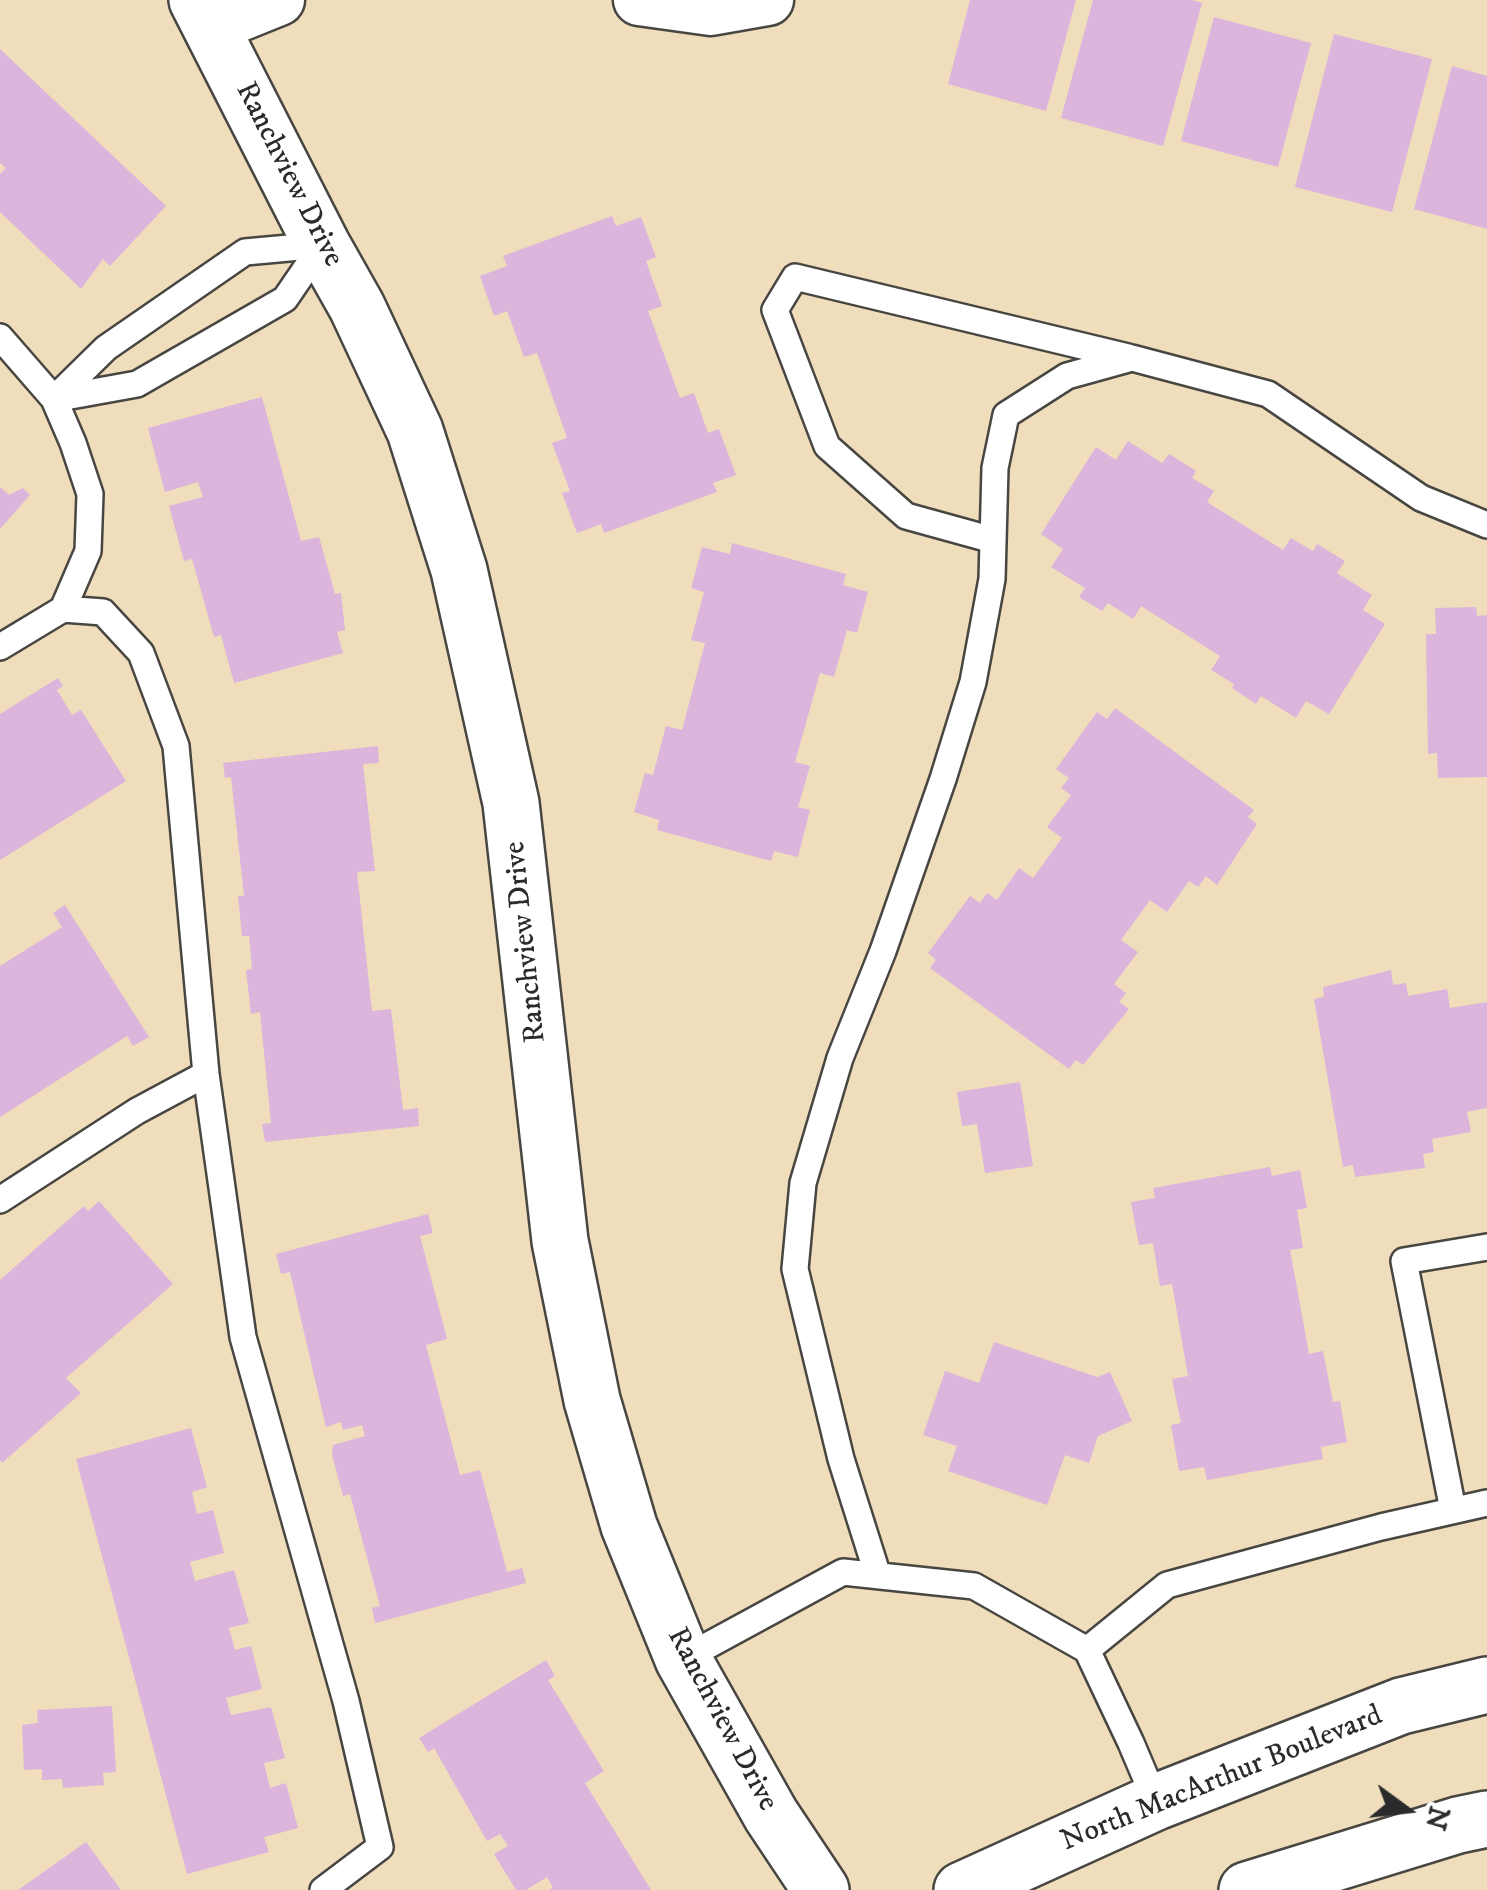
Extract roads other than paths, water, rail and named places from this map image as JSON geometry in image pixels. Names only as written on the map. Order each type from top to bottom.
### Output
[{"type":"street","points":[[205,13],[279,0]]},
{"type":"street","points":[[639,0],[711,10],[768,0]]},
{"type":"street","name":"Ranchview Drive","points":[[205,13],[357,307],[414,431],[459,570],[511,803],[560,1240],[588,1382],[629,1526],[682,1658],[771,1815],[820,1890]]},
{"type":"street","name":"North MacArthur Boulevard","points":[[962,1890],[1156,1802],[1401,1706],[1487,1685]]},
{"type":"street","points":[[1247,1890],[1487,1818]]},
{"type":"lane","points":[[54,399],[137,384],[285,299],[322,245]]},
{"type":"lane","points":[[54,399],[106,348],[245,252],[322,245]]},
{"type":"lane","points":[[993,540],[906,516],[827,446],[775,310],[796,277],[1268,394],[1421,498],[1487,525]]},
{"type":"lane","points":[[0,337],[54,399],[90,494],[88,551],[63,609]]},
{"type":"lane","points":[[878,1576],[841,1458],[794,1269],[803,1184],[840,1058],[944,779],[973,682],[992,579],[995,468],[1006,415],[1067,376],[1132,358]]},
{"type":"lane","points":[[0,646],[63,609],[103,612],[142,653],[176,746],[206,1074],[243,1337],[346,1700],[380,1847],[322,1890]]},
{"type":"lane","points":[[0,1200],[137,1111],[206,1074]]},
{"type":"lane","points":[[1453,1510],[1404,1260],[1487,1247]]},
{"type":"lane","points":[[1087,1650],[1168,1585],[1381,1527],[1487,1503]]},
{"type":"lane","points":[[682,1658],[843,1572],[974,1586],[1087,1650],[1156,1802]]}]
